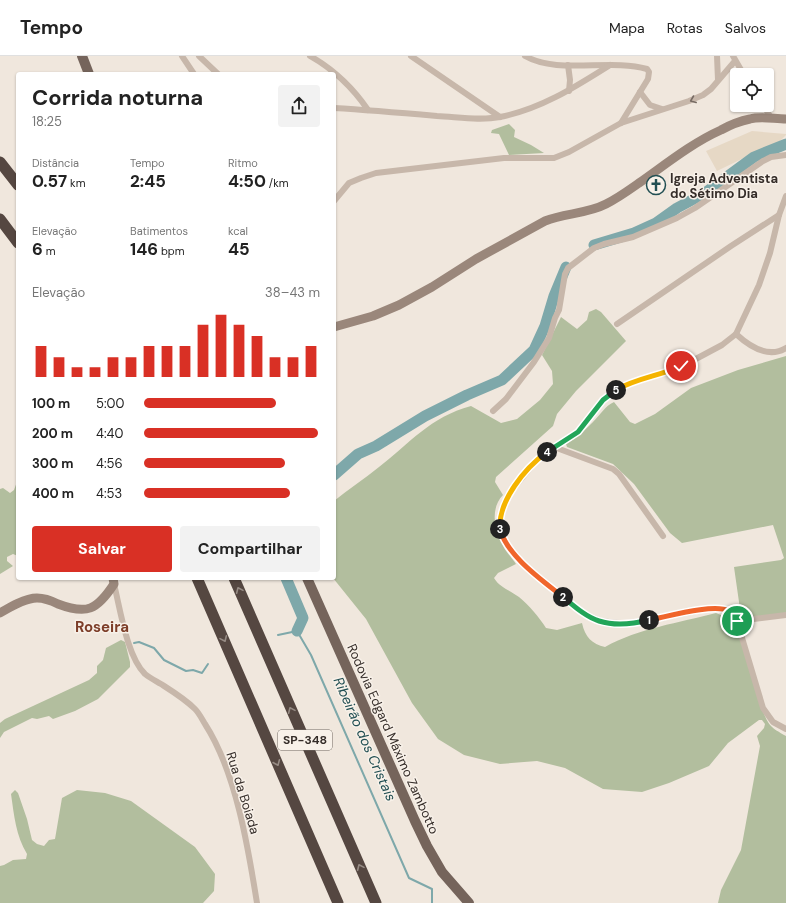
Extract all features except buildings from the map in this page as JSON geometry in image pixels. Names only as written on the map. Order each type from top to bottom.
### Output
[{"type":"highway","points":[[0,162],[16,182]]},
{"type":"highway","points":[[0,219],[16,240]]},
{"type":"highway","name":"SP-348","points":[[198,580],[338,903]]},
{"type":"highway","name":"SP-348","points":[[235,580],[376,903]]},
{"type":"main road","points":[[82,56],[88,72]]},
{"type":"main road","name":"Rodovia Edgard Máximo Zambotto","points":[[308,580],[424,840],[442,872],[469,903]]},
{"type":"street","points":[[182,56],[193,72]]},
{"type":"street","points":[[199,56],[216,72]]},
{"type":"street","points":[[310,56],[332,72]]},
{"type":"street","points":[[411,56],[500,117]]},
{"type":"street","points":[[525,56],[533,60],[568,65],[646,69],[649,75],[621,123]]},
{"type":"street","points":[[718,56],[718,80]]},
{"type":"street","points":[[336,199],[349,183],[376,173],[504,158],[554,158],[569,152],[621,123],[703,95],[711,89],[734,58],[740,68]]},
{"type":"street","points":[[568,65],[570,80],[569,91]]},
{"type":"street","points":[[336,108],[475,118],[500,117],[536,107],[569,91],[610,66]]},
{"type":"street","points":[[336,75],[359,98],[368,110]]},
{"type":"street","points":[[640,92],[650,105],[662,109]]},
{"type":"street","points":[[768,112],[772,119]]},
{"type":"street","points":[[336,326],[373,316],[399,304],[432,287],[544,221],[605,205],[685,150],[718,131],[750,118],[786,119]]},
{"type":"street","points":[[494,411],[506,399],[534,362],[549,338],[559,310],[568,268],[594,248],[633,237],[677,218],[695,208],[762,161],[771,157],[786,155]]},
{"type":"street","points":[[616,324],[779,215],[784,209],[786,196]]},
{"type":"street","points":[[779,215],[770,253],[759,285],[736,334],[722,345],[678,367],[632,383],[612,392],[603,400],[578,432],[571,438],[554,447],[534,463],[512,489],[504,504],[501,515],[500,531],[504,540],[523,564],[582,612],[599,621],[629,624],[706,609],[720,609],[731,612],[737,621],[763,708],[773,722],[786,729]]},
{"type":"street","points":[[736,334],[748,344],[760,350],[773,353],[786,348]]},
{"type":"street","points":[[554,447],[614,469],[663,536]]},
{"type":"street","points":[[0,613],[23,601],[37,598],[80,611],[90,609],[102,601],[114,581]]},
{"type":"street","name":"Rua da Boiada","points":[[114,581],[130,650],[138,666],[146,675],[183,699],[195,709],[206,726],[223,761],[231,784],[248,850],[257,903]]},
{"type":"street","points":[[737,621],[786,615]]},
{"type":"green space","points":[[509,124],[515,130],[514,137],[544,153],[509,155],[499,134],[491,133],[492,130]]},
{"type":"green space","points":[[596,309],[601,312],[626,341],[576,391],[557,414],[553,426],[496,477],[495,482],[503,495],[496,506],[495,520],[497,534],[503,546],[516,564],[498,573],[494,578],[502,587],[519,597],[537,615],[546,628],[557,630],[582,623],[587,636],[596,644],[605,647],[631,635],[716,613],[726,617],[737,627],[764,715],[771,726],[786,736],[786,903],[718,903],[721,890],[741,850],[760,746],[757,736],[764,728],[765,724],[762,720],[759,720],[728,743],[709,766],[669,783],[642,792],[603,789],[565,768],[537,761],[500,764],[464,755],[438,739],[412,703],[366,619],[335,580],[336,580],[336,499],[379,467],[421,432],[444,417],[457,411],[471,406],[501,423],[517,419],[540,400],[553,384],[552,371],[542,355],[561,317],[577,329],[587,320],[589,312]]},
{"type":"green space","points":[[786,356],[786,613],[745,618],[741,616],[734,567],[781,560],[784,558],[773,525],[682,543],[670,533],[634,484],[613,464],[567,447],[566,444],[584,431],[605,408],[614,402],[630,422],[635,424],[655,414],[691,388],[738,370]]},
{"type":"green space","points":[[16,484],[16,555],[13,554],[7,557],[7,561],[13,566],[0,574],[0,489],[3,488],[10,493],[14,490]]},
{"type":"green space","points":[[121,640],[125,642],[130,667],[98,699],[75,711],[53,719],[49,716],[37,719],[32,718],[4,732],[0,738],[0,723],[5,719],[89,680],[97,673],[97,666],[103,660],[106,648]]},
{"type":"green space","points":[[15,790],[18,793],[27,819],[32,840],[37,844],[44,846],[49,840],[55,839],[62,798],[77,790],[105,793],[131,801],[195,847],[215,874],[214,891],[203,903],[0,903],[0,866],[13,860],[26,859],[27,854],[20,840],[14,817],[11,794]]},
{"type":"shaded area","points":[[752,131],[786,135],[775,146],[758,151],[717,171],[706,151]]},
{"type":"waterway","name":"Ribeirão dos Cristais","points":[[594,245],[634,233],[656,223],[677,208],[705,193],[754,157],[786,144]]},
{"type":"waterway","name":"Ribeirão dos Cristais","points":[[336,473],[358,454],[376,446],[425,416],[467,395],[502,380],[534,350],[545,326],[554,296],[566,267]]},
{"type":"waterway","name":"Ribeirão dos Cristais","points":[[287,580],[303,618],[297,631]]},
{"type":"waterway","name":"Ribeirão dos Cristais","points":[[278,635],[297,631],[311,655],[409,878],[432,889],[432,903]]},
{"type":"waterway","points":[[134,643],[139,642],[154,648],[164,660],[186,671],[193,670],[202,673],[208,664]]},
{"type":"place","name":"Igreja Adventista do Sétimo Dia","points":[[656,185]]},
{"type":"district","name":"Roseira","points":[[102,627]]},
{"type":"route","points":[[681,366],[670,371],[647,377],[612,392],[603,400],[578,432],[571,438],[541,456],[508,495],[499,523],[500,531],[504,540],[523,564],[582,612],[599,621],[629,624],[706,609],[720,609],[731,612],[737,621]]}]
